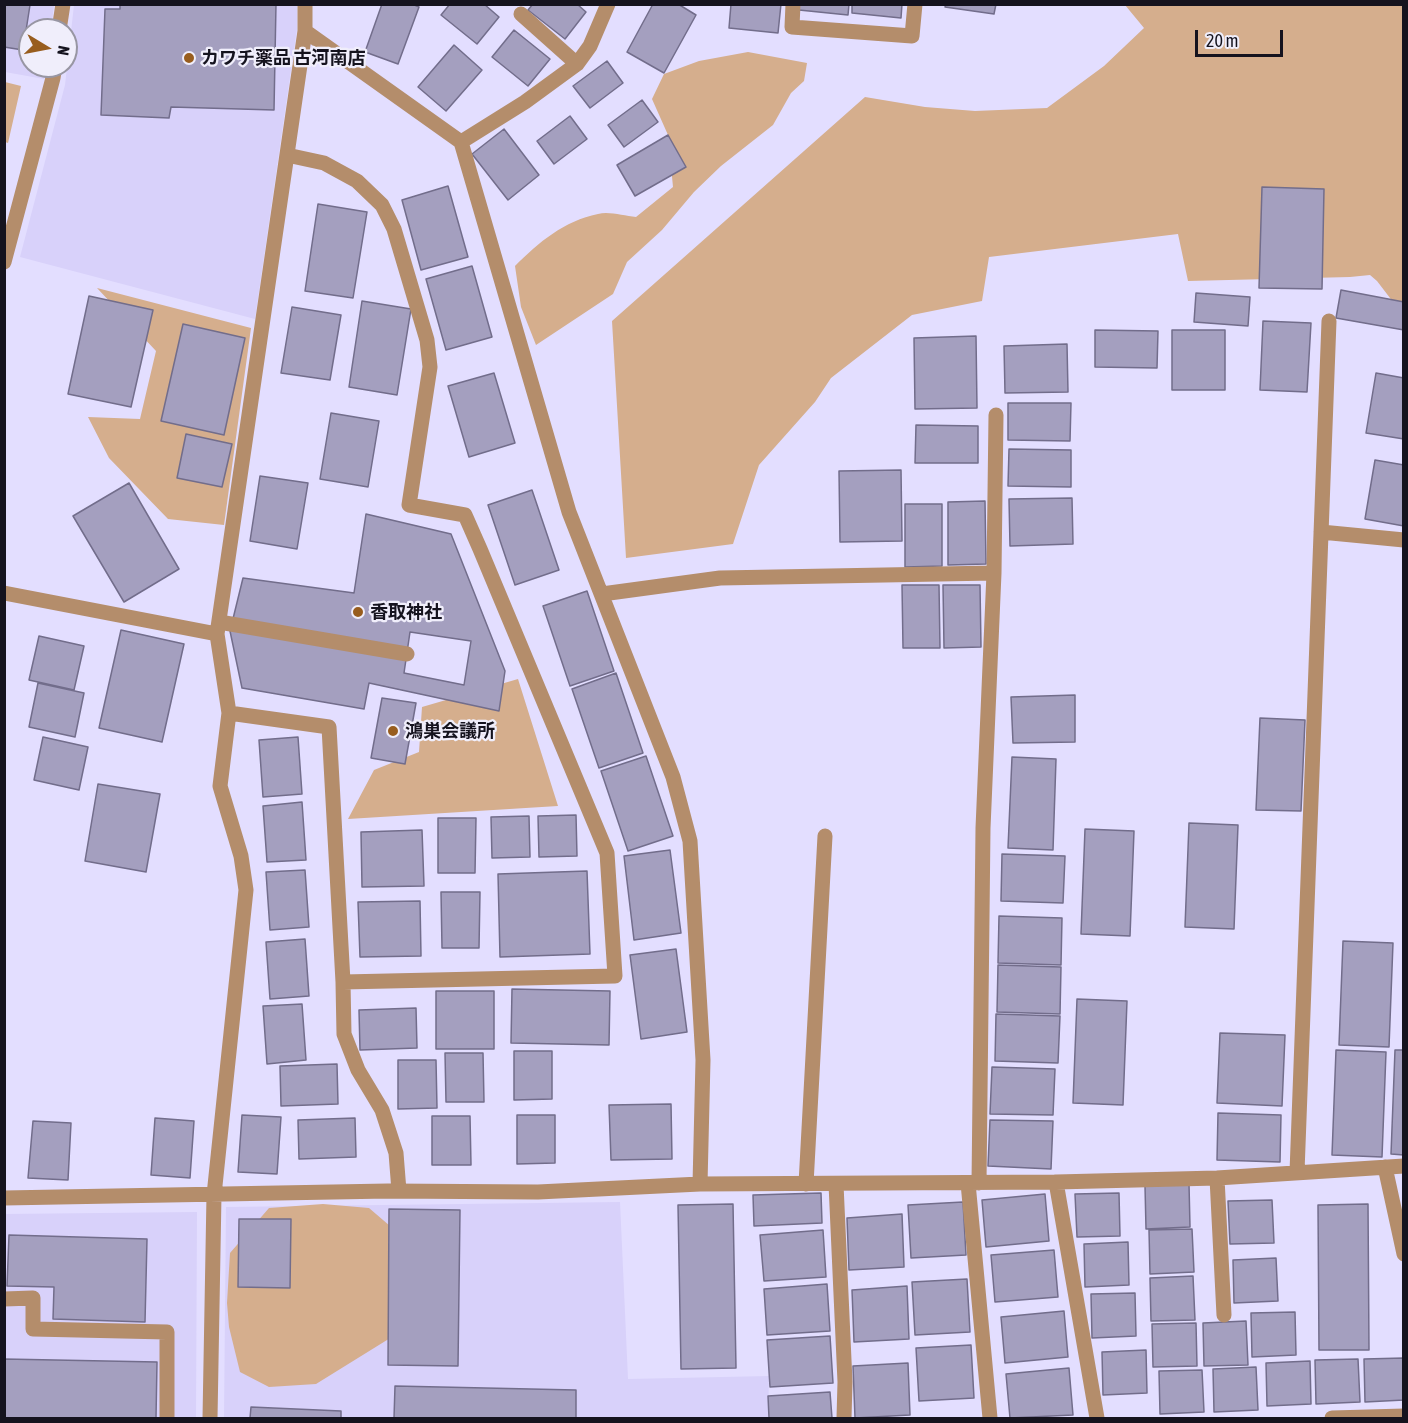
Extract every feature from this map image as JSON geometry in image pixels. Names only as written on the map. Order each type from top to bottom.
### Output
[{"type":"street","points":[[210,1419],[214,1195],[226,1100],[246,890],[241,856],[220,786],[229,713],[218,628],[305,31],[305,4]]},
{"type":"street","points":[[461,142],[525,102],[577,64],[590,46],[608,4]]},
{"type":"street","points":[[793,4],[792,27],[912,36],[915,4]]},
{"type":"street","points":[[521,14],[577,64]]},
{"type":"street","points":[[305,31],[461,142],[569,512],[673,777],[690,841],[702,1060],[700,1184]]},
{"type":"street","points":[[4,262],[52,78]]},
{"type":"street","points":[[286,155],[324,163],[357,181],[382,205],[394,229],[427,340],[430,367],[409,505],[465,515],[607,853],[615,976],[343,982]]},
{"type":"street","points":[[1297,1172],[1329,321]]},
{"type":"street","points":[[990,1419],[973,1183],[983,828],[994,573],[996,416]]},
{"type":"street","points":[[1321,532],[1404,540]]},
{"type":"street","points":[[602,594],[720,578],[994,573]]},
{"type":"street","points":[[4,593],[218,628],[407,654]]},
{"type":"street","points":[[229,713],[329,727],[344,1034],[358,1070],[382,1110],[396,1153],[399,1191]]},
{"type":"street","points":[[806,1184],[825,836]]},
{"type":"street","points":[[4,1198],[399,1191],[538,1192],[700,1184],[1056,1182],[1217,1178],[1404,1166]]},
{"type":"street","points":[[1385,1167],[1404,1254]]},
{"type":"street","points":[[1217,1178],[1224,1315]]},
{"type":"street","points":[[1056,1182],[1097,1419]]},
{"type":"street","points":[[836,1184],[845,1382],[844,1419]]},
{"type":"street","points":[[4,1299],[33,1298],[33,1329],[167,1332],[167,1419]]},
{"type":"street","points":[[1332,1419],[1404,1416]]},
{"type":"shaded area","points":[[4,5],[54,5],[52,18],[18,18],[18,74],[5,72]]},
{"type":"shaded area","points":[[74,5],[297,5],[297,29],[255,319],[20,257],[66,78],[78,78],[78,18],[73,18]]},
{"type":"shaded area","points":[[1125,5],[1403,5],[1403,315],[1370,275],[1188,281],[1178,234],[989,257],[982,301],[912,315],[831,378],[815,402],[759,465],[733,544],[626,558],[612,321],[865,97],[925,107],[975,111],[1047,108],[1104,66],[1144,28]]},
{"type":"shaded area","points":[[748,52],[807,63],[804,81],[791,93],[773,125],[721,166],[694,192],[662,230],[627,262],[613,294],[536,345],[521,307],[515,266],[533,249],[563,227],[602,213],[636,217],[673,187],[668,135],[652,99],[664,74],[699,61]]},
{"type":"shaded area","points":[[5,82],[21,86],[8,143],[5,142]]},
{"type":"shaded area","points":[[97,288],[251,328],[224,525],[168,519],[109,458],[88,417],[140,419],[156,351]]},
{"type":"shaded area","points":[[518,679],[558,806],[348,819],[374,770],[419,752],[422,707]]},
{"type":"shaded area","points":[[620,1202],[628,1379],[769,1376],[768,1418],[224,1418],[226,1207]]},
{"type":"shaded area","points":[[323,1204],[369,1208],[411,1244],[408,1327],[316,1384],[269,1387],[240,1372],[229,1327],[227,1303],[230,1253],[269,1208]]},
{"type":"shaded area","points":[[197,1212],[196,1418],[5,1418],[4,1214]]},
{"type":"building","points":[[4,4],[30,5],[28,18],[18,18],[18,49],[4,47]]},
{"type":"building","name":"カワチ薬品 古河南店","points":[[120,4],[276,4],[274,110],[171,107],[169,118],[101,115],[105,9],[120,9]]},
{"type":"building","points":[[382,4],[412,4],[419,7],[398,64],[365,52]]},
{"type":"building","points":[[450,4],[484,4],[499,17],[477,44],[441,15]]},
{"type":"building","points":[[533,4],[577,4],[586,12],[565,39],[528,10]]},
{"type":"building","points":[[653,4],[678,4],[696,15],[664,73],[627,52]]},
{"type":"building","points":[[731,4],[781,4],[778,33],[729,28]]},
{"type":"building","points":[[799,4],[849,4],[848,15],[799,10]]},
{"type":"building","points":[[852,4],[902,4],[901,18],[852,13]]},
{"type":"building","points":[[946,4],[996,4],[994,14],[945,7]]},
{"type":"building","points":[[514,30],[550,59],[528,86],[492,57]]},
{"type":"building","points":[[454,45],[482,70],[446,111],[418,87]]},
{"type":"building","points":[[607,61],[623,83],[590,108],[573,86]]},
{"type":"building","points":[[642,100],[658,122],[624,147],[608,125]]},
{"type":"building","points":[[570,116],[587,139],[554,164],[537,141]]},
{"type":"building","points":[[504,129],[539,175],[508,200],[472,154]]},
{"type":"building","points":[[668,135],[686,167],[635,196],[617,165]]},
{"type":"building","points":[[448,186],[468,257],[421,270],[402,200]]},
{"type":"building","points":[[1262,187],[1324,189],[1322,289],[1259,288]]},
{"type":"building","points":[[318,204],[367,212],[353,298],[305,291]]},
{"type":"building","points":[[472,266],[492,337],[446,350],[426,279]]},
{"type":"building","points":[[1341,290],[1404,302],[1404,330],[1336,318]]},
{"type":"building","points":[[1196,293],[1250,297],[1248,326],[1194,322]]},
{"type":"building","points":[[89,296],[153,310],[131,407],[68,394]]},
{"type":"building","points":[[362,301],[411,309],[397,395],[349,387]]},
{"type":"building","points":[[292,307],[341,315],[330,380],[281,373]]},
{"type":"building","points":[[1263,321],[1311,323],[1307,392],[1260,390]]},
{"type":"building","points":[[183,324],[245,338],[224,435],[161,421]]},
{"type":"building","points":[[1095,330],[1158,331],[1157,368],[1095,367]]},
{"type":"building","points":[[1172,330],[1225,330],[1225,390],[1172,390]]},
{"type":"building","points":[[976,336],[977,408],[915,409],[914,338]]},
{"type":"building","points":[[1067,344],[1068,392],[1005,393],[1004,346]]},
{"type":"building","points":[[494,373],[515,443],[469,457],[448,386]]},
{"type":"building","points":[[1376,373],[1404,378],[1404,439],[1366,433]]},
{"type":"building","points":[[1008,403],[1071,403],[1070,441],[1008,440]]},
{"type":"building","points":[[331,413],[379,421],[368,487],[320,479]]},
{"type":"building","points":[[916,425],[978,426],[978,463],[915,463]]},
{"type":"building","points":[[186,434],[232,444],[222,487],[177,478]]},
{"type":"building","points":[[1009,449],[1071,450],[1071,487],[1008,486]]},
{"type":"building","points":[[1375,460],[1404,465],[1404,526],[1365,519]]},
{"type":"building","points":[[901,470],[902,541],[840,542],[839,471]]},
{"type":"building","points":[[260,476],[308,483],[297,549],[250,541]]},
{"type":"building","points":[[129,483],[179,569],[124,602],[73,516]]},
{"type":"building","points":[[532,490],[559,570],[515,585],[488,505]]},
{"type":"building","points":[[1072,498],[1073,544],[1010,546],[1009,499]]},
{"type":"building","points":[[985,501],[986,564],[948,565],[948,502]]},
{"type":"building","points":[[905,504],[942,504],[942,566],[905,567]]},
{"type":"building","name":"香取神社","points":[[366,514],[451,534],[505,671],[499,711],[369,683],[364,709],[242,688],[230,631],[243,578],[354,593]]},
{"type":"building","points":[[902,585],[939,585],[940,648],[903,648]]},
{"type":"building","points":[[943,585],[980,585],[981,647],[944,648]]},
{"type":"building","points":[[587,591],[614,671],[570,686],[543,606]]},
{"type":"building","points":[[121,630],[184,644],[162,742],[99,728]]},
{"type":"building","points":[[410,632],[471,641],[464,685],[404,673]]},
{"type":"building","points":[[39,636],[84,646],[74,690],[29,680]]},
{"type":"building","points":[[616,673],[643,753],[599,768],[572,689]]},
{"type":"building","points":[[38,683],[84,693],[75,737],[29,727]]},
{"type":"building","points":[[1075,695],[1075,742],[1013,743],[1011,697]]},
{"type":"building","name":"鴻巣会議所","points":[[382,698],[416,703],[405,764],[371,758]]},
{"type":"building","points":[[1260,718],[1305,720],[1301,811],[1256,810]]},
{"type":"building","points":[[43,737],[88,747],[79,790],[34,780]]},
{"type":"building","points":[[298,737],[302,794],[263,797],[259,740]]},
{"type":"building","points":[[646,756],[673,836],[628,851],[601,771]]},
{"type":"building","points":[[1012,757],[1056,759],[1053,850],[1008,848]]},
{"type":"building","points":[[98,784],[160,794],[146,872],[85,861]]},
{"type":"building","points":[[302,802],[306,860],[267,862],[263,806]]},
{"type":"building","points":[[576,815],[577,856],[539,857],[538,816]]},
{"type":"building","points":[[529,816],[530,857],[492,858],[491,817]]},
{"type":"building","points":[[438,818],[476,818],[475,873],[438,873]]},
{"type":"building","points":[[1189,823],[1238,825],[1234,929],[1185,927]]},
{"type":"building","points":[[1085,829],[1134,831],[1130,936],[1081,934]]},
{"type":"building","points":[[422,830],[424,886],[362,887],[361,832]]},
{"type":"building","points":[[670,850],[681,933],[634,940],[624,856]]},
{"type":"building","points":[[1002,854],[1065,856],[1063,903],[1001,901]]},
{"type":"building","points":[[305,870],[309,927],[270,930],[266,872]]},
{"type":"building","points":[[587,871],[590,954],[500,957],[498,874]]},
{"type":"building","points":[[441,892],[480,892],[479,948],[442,948]]},
{"type":"building","points":[[420,901],[421,956],[360,957],[358,902]]},
{"type":"building","points":[[999,916],[1062,918],[1061,965],[998,963]]},
{"type":"building","points":[[305,939],[309,996],[270,999],[266,942]]},
{"type":"building","points":[[1343,941],[1393,943],[1389,1047],[1339,1045]]},
{"type":"building","points":[[676,949],[687,1032],[641,1039],[630,955]]},
{"type":"building","points":[[998,965],[1061,967],[1060,1014],[997,1012]]},
{"type":"building","points":[[512,989],[610,991],[609,1045],[511,1043]]},
{"type":"building","points":[[436,991],[494,991],[494,1049],[436,1049]]},
{"type":"building","points":[[1077,999],[1127,1001],[1123,1105],[1073,1103]]},
{"type":"building","points":[[302,1004],[306,1060],[267,1064],[263,1006]]},
{"type":"building","points":[[416,1008],[417,1048],[360,1050],[359,1010]]},
{"type":"building","points":[[996,1014],[1060,1016],[1058,1063],[995,1061]]},
{"type":"building","points":[[1220,1033],[1285,1035],[1282,1106],[1217,1103]]},
{"type":"building","points":[[1336,1050],[1386,1052],[1382,1157],[1332,1155]]},
{"type":"building","points":[[1395,1050],[1404,1050],[1404,1155],[1391,1154]]},
{"type":"building","points":[[514,1051],[552,1051],[552,1099],[514,1100]]},
{"type":"building","points":[[445,1053],[483,1053],[484,1102],[446,1102]]},
{"type":"building","points":[[398,1060],[436,1060],[437,1108],[398,1109]]},
{"type":"building","points":[[337,1064],[338,1104],[281,1106],[280,1066]]},
{"type":"building","points":[[992,1067],[1055,1069],[1053,1115],[990,1114]]},
{"type":"building","points":[[671,1104],[672,1159],[611,1160],[609,1105]]},
{"type":"building","points":[[1218,1113],[1281,1115],[1280,1162],[1217,1160]]},
{"type":"building","points":[[242,1115],[281,1117],[277,1174],[238,1172]]},
{"type":"building","points":[[517,1115],[555,1115],[555,1163],[517,1164]]},
{"type":"building","points":[[432,1116],[470,1116],[471,1165],[432,1165]]},
{"type":"building","points":[[155,1118],[194,1121],[190,1178],[151,1175]]},
{"type":"building","points":[[355,1118],[356,1157],[299,1159],[298,1120]]},
{"type":"building","points":[[990,1120],[1053,1121],[1051,1169],[988,1166]]},
{"type":"building","points":[[33,1121],[71,1123],[68,1180],[28,1178]]},
{"type":"building","points":[[1189,1184],[1190,1227],[1146,1229],[1145,1186]]},
{"type":"building","points":[[821,1193],[822,1223],[754,1226],[753,1195]]},
{"type":"building","points":[[1119,1193],[1120,1236],[1077,1237],[1075,1194]]},
{"type":"building","points":[[1045,1194],[1049,1241],[986,1247],[982,1200]]},
{"type":"building","points":[[1272,1200],[1274,1243],[1230,1244],[1228,1201]]},
{"type":"building","points":[[963,1202],[966,1255],[911,1258],[908,1205]]},
{"type":"building","points":[[733,1204],[736,1368],[681,1369],[678,1205]]},
{"type":"building","points":[[1368,1204],[1369,1350],[1319,1350],[1318,1205]]},
{"type":"building","points":[[389,1209],[460,1210],[458,1366],[388,1365]]},
{"type":"building","points":[[902,1214],[904,1267],[849,1270],[847,1218]]},
{"type":"building","points":[[239,1219],[291,1219],[290,1288],[238,1287]]},
{"type":"building","points":[[1192,1229],[1194,1272],[1150,1274],[1149,1230]]},
{"type":"building","points":[[823,1230],[826,1277],[764,1281],[760,1235]]},
{"type":"building","points":[[9,1235],[147,1239],[145,1322],[53,1319],[54,1287],[7,1286]]},
{"type":"building","points":[[1128,1242],[1129,1285],[1085,1287],[1084,1244]]},
{"type":"building","points":[[1054,1250],[1058,1297],[995,1302],[991,1255]]},
{"type":"building","points":[[1276,1258],[1278,1301],[1234,1303],[1233,1260]]},
{"type":"building","points":[[1193,1276],[1195,1320],[1151,1321],[1150,1278]]},
{"type":"building","points":[[967,1279],[970,1332],[915,1335],[912,1282]]},
{"type":"building","points":[[827,1284],[830,1331],[767,1335],[764,1289]]},
{"type":"building","points":[[907,1286],[909,1339],[854,1342],[852,1290]]},
{"type":"building","points":[[1135,1293],[1136,1336],[1092,1338],[1091,1294]]},
{"type":"building","points":[[1064,1311],[1068,1357],[1005,1363],[1001,1317]]},
{"type":"building","points":[[1295,1312],[1296,1355],[1252,1357],[1251,1313]]},
{"type":"building","points":[[1246,1321],[1248,1365],[1204,1366],[1203,1323]]},
{"type":"building","points":[[1196,1323],[1197,1366],[1153,1367],[1152,1324]]},
{"type":"building","points":[[830,1336],[833,1383],[770,1387],[767,1340]]},
{"type":"building","points":[[971,1345],[974,1398],[919,1401],[916,1348]]},
{"type":"building","points":[[1146,1350],[1147,1393],[1103,1395],[1102,1352]]},
{"type":"building","points":[[1404,1358],[1404,1400],[1365,1402],[1364,1359]]},
{"type":"building","points":[[4,1359],[157,1362],[156,1418],[4,1418]]},
{"type":"building","points":[[1358,1359],[1360,1402],[1316,1404],[1315,1360]]},
{"type":"building","points":[[1310,1361],[1311,1404],[1267,1406],[1266,1363]]},
{"type":"building","points":[[908,1363],[910,1415],[855,1418],[853,1366]]},
{"type":"building","points":[[1256,1367],[1258,1410],[1214,1412],[1213,1369]]},
{"type":"building","points":[[1069,1368],[1073,1415],[1010,1418],[1006,1374]]},
{"type":"building","points":[[1202,1370],[1204,1412],[1160,1414],[1159,1371]]},
{"type":"building","points":[[395,1386],[576,1390],[576,1418],[394,1418]]},
{"type":"building","points":[[830,1392],[832,1418],[769,1418],[768,1396]]},
{"type":"building","points":[[251,1407],[341,1411],[341,1418],[250,1418]]},
{"type":"place","name":"カワチ薬品 古河南店","points":[[189,58]]},
{"type":"place","name":"香取神社","points":[[358,612]]},
{"type":"place","name":"鴻巣会議所","points":[[393,731]]}]
